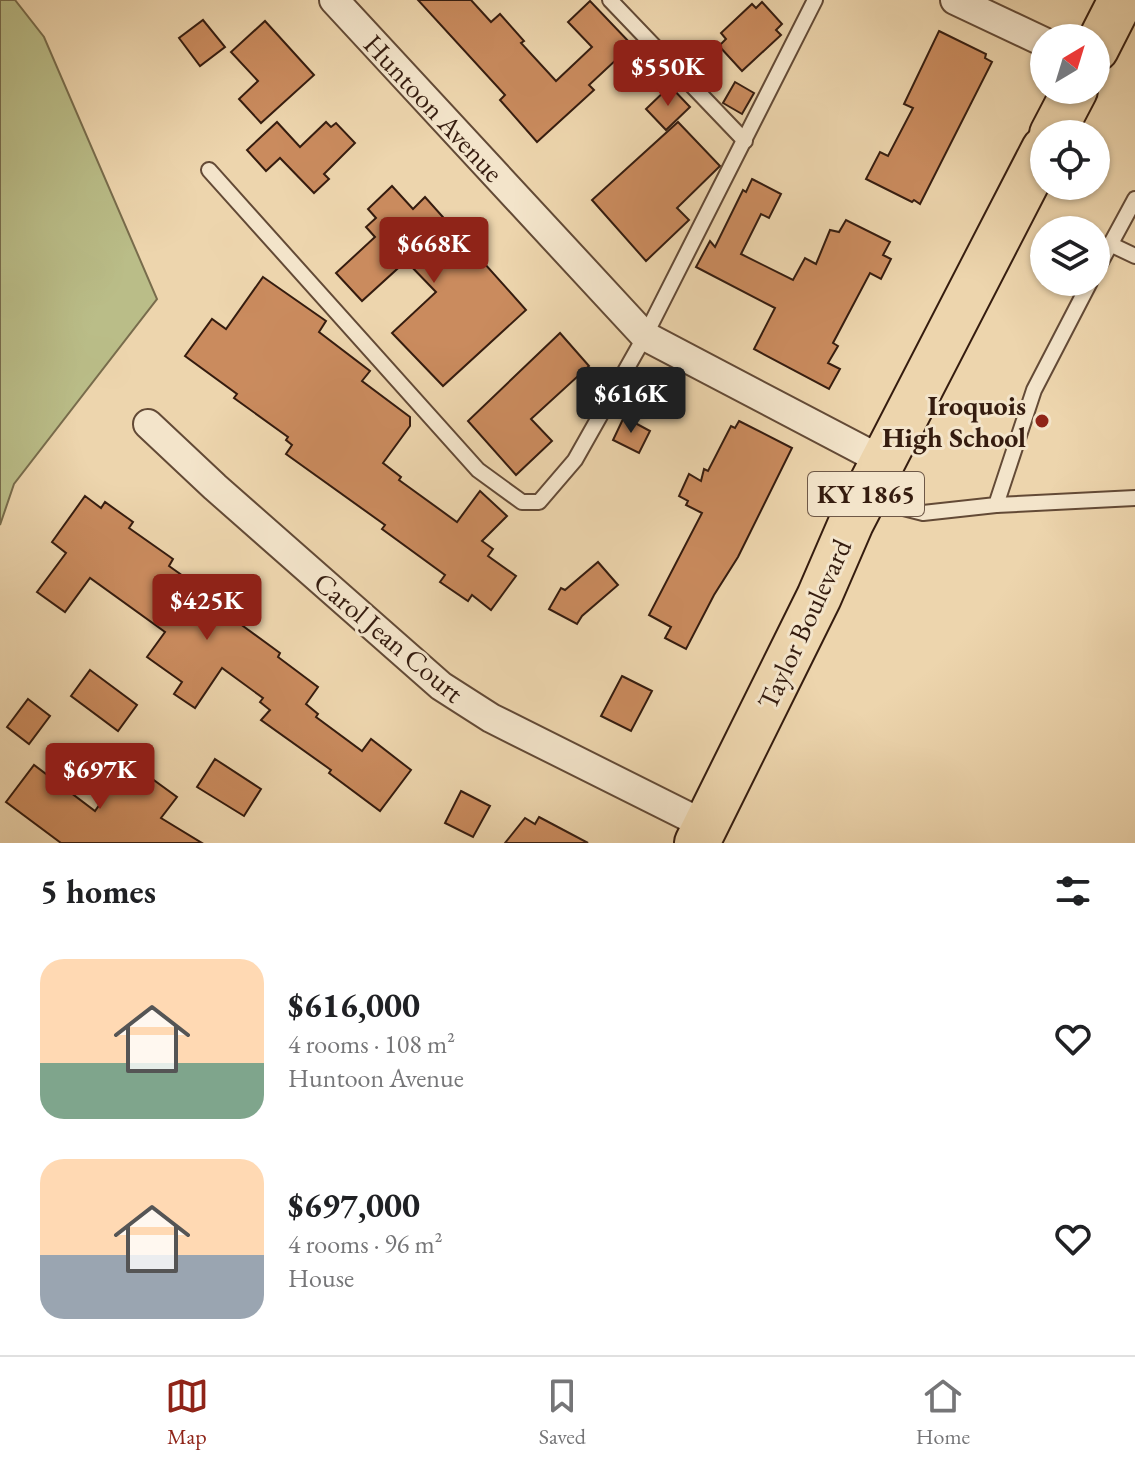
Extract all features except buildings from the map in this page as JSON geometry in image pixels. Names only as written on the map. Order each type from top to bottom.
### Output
[{"type":"main road","points":[[1109,24],[1121,0]]},
{"type":"main road","name":"Taylor Boulevard","points":[[701,834],[746,748],[873,479],[1030,176]]},
{"type":"street","name":"Huntoon Avenue","points":[[334,0],[645,336],[873,479]]},
{"type":"street","points":[[955,0],[1030,35]]},
{"type":"street","name":"Carol Jean Court","points":[[148,424],[441,686],[491,718],[701,834]]},
{"type":"lane","points":[[610,0],[745,141]]},
{"type":"lane","points":[[209,170],[478,470],[522,502],[539,502],[575,460],[645,336],[815,0]]},
{"type":"lane","points":[[1135,199],[1110,244],[1135,256]]},
{"type":"lane","points":[[996,505],[1034,390],[1083,296]]},
{"type":"lane","points":[[873,479],[923,513],[996,505],[1135,498]]},
{"type":"green space","points":[[0,0],[15,0],[44,37],[157,299],[14,484],[0,525]]},
{"type":"place","name":"Iroquois High School","points":[[1042,421]]}]
